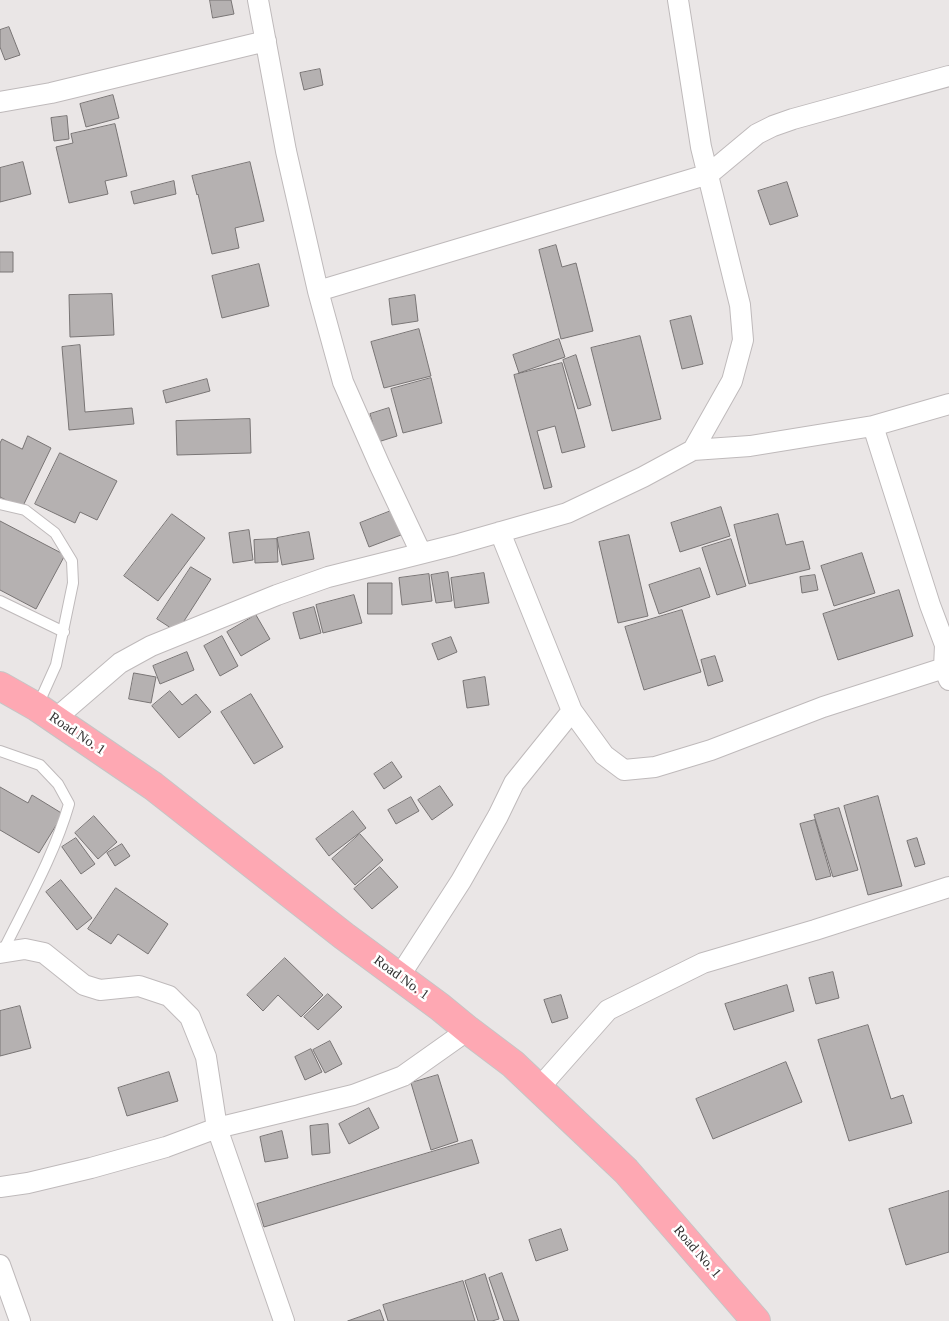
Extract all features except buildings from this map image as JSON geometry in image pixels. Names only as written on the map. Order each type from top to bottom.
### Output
[{"type":"highway","name":"Road No. 1","points":[[0,686],[46,713],[154,786],[344,936],[513,1064],[626,1171],[756,1321]]},
{"type":"street","points":[[258,0],[286,151],[318,291],[343,382],[421,553]]},
{"type":"street","points":[[678,0],[701,147],[740,305],[743,340],[732,381],[693,450]]},
{"type":"street","points":[[0,102],[51,93],[266,41]]},
{"type":"street","points":[[318,291],[709,174],[757,134],[773,126],[949,76]]},
{"type":"street","points":[[46,713],[120,663],[151,646],[277,595],[328,577],[567,513],[643,477],[693,450],[750,446],[873,426],[949,404]]},
{"type":"street","points":[[500,532],[572,711],[604,755],[624,770],[655,767],[711,750],[823,707],[946,674],[947,645],[930,605],[873,426]]},
{"type":"street","points":[[399,977],[460,881],[498,816],[514,783],[572,711]]},
{"type":"street","points":[[539,1088],[608,1010],[703,963],[815,930],[949,887]]},
{"type":"street","points":[[1,953],[25,949],[44,953],[84,985],[100,990],[139,986],[169,996],[190,1017],[206,1057],[217,1128],[284,1321]]},
{"type":"street","points":[[0,1187],[28,1184],[91,1168],[166,1147],[217,1128],[353,1095],[403,1076],[468,1030]]},
{"type":"street","points":[[0,1265],[20,1321]]},
{"type":"lane","points":[[0,504],[25,510],[55,532],[72,561],[73,583],[46,713]]},
{"type":"lane","points":[[0,601],[64,632]]},
{"type":"lane","points":[[0,751],[40,766],[58,784],[69,804],[63,825],[49,859],[1,953]]}]
